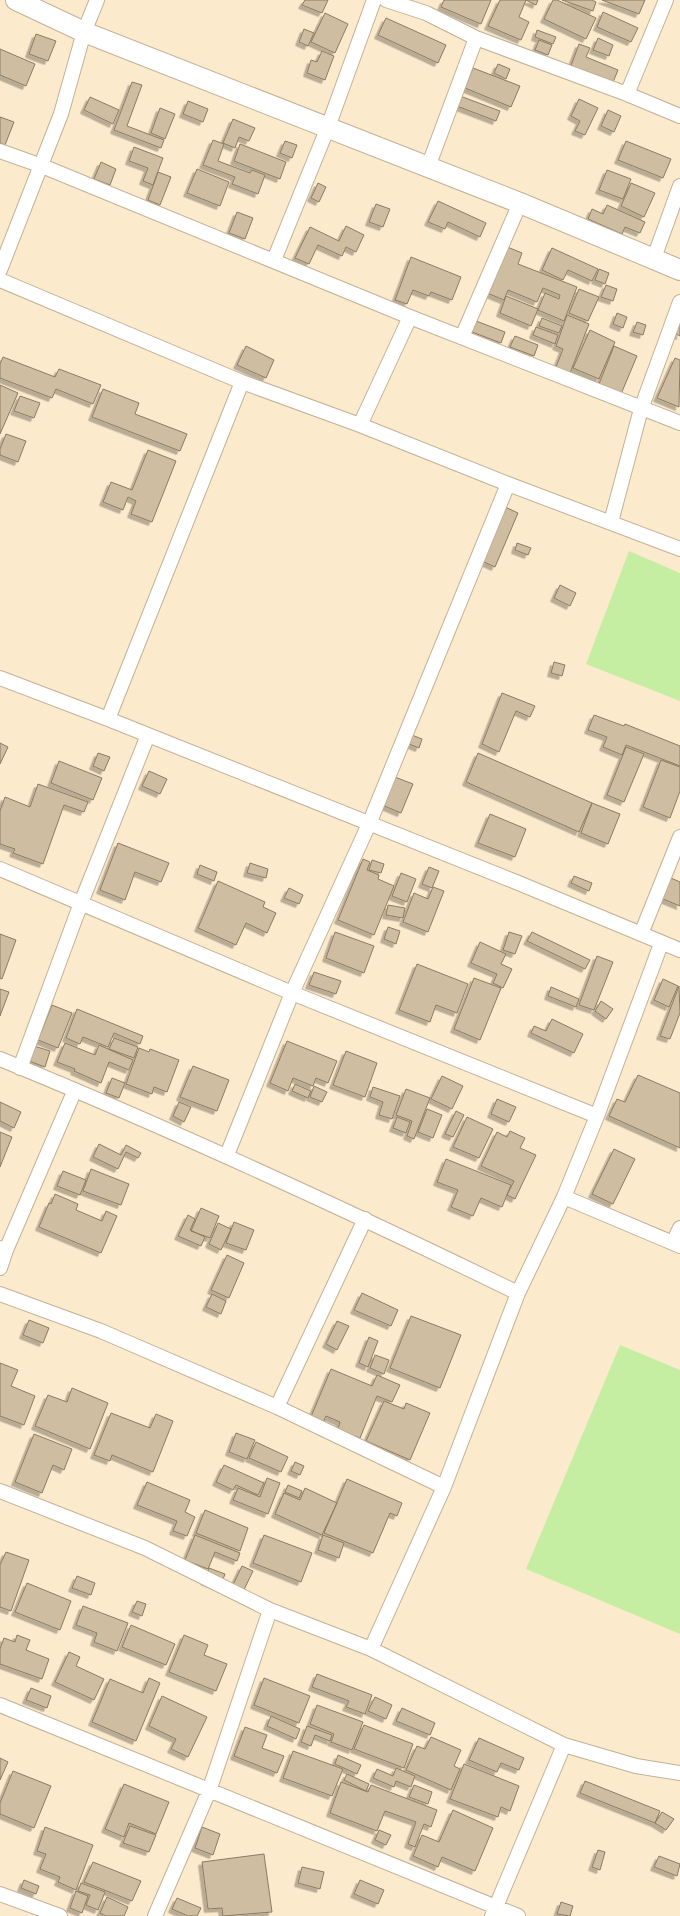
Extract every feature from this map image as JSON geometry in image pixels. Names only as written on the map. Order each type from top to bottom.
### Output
[{"type":"street","points":[[16,0],[84,32],[328,127],[654,258],[680,270]]},
{"type":"street","points":[[0,270],[42,166],[61,114],[84,32],[98,0]]},
{"type":"street","points":[[274,260],[328,127],[374,0]]},
{"type":"street","points":[[386,0],[429,6],[476,38],[627,94],[680,116]]},
{"type":"street","points":[[627,94],[666,0]]},
{"type":"street","points":[[428,167],[476,38]]},
{"type":"street","points":[[0,151],[42,166],[410,317],[680,423]]},
{"type":"street","points":[[654,258],[680,186]]},
{"type":"street","points":[[462,337],[520,204]]},
{"type":"street","points":[[0,280],[242,382],[360,425],[508,484],[680,549]]},
{"type":"street","points":[[611,522],[641,408],[680,302]]},
{"type":"street","points":[[360,425],[410,317]]},
{"type":"street","points":[[108,719],[242,382]]},
{"type":"street","points":[[227,1155],[292,993],[369,824],[508,484]]},
{"type":"street","points":[[0,678],[108,719],[680,950]]},
{"type":"street","points":[[20,1068],[82,903],[148,735]]},
{"type":"street","points":[[641,934],[680,837]]},
{"type":"street","points":[[0,869],[292,993],[597,1116]]},
{"type":"street","points":[[371,1649],[444,1487],[518,1292],[564,1196],[597,1116],[662,944]]},
{"type":"street","points":[[0,1059],[74,1092],[227,1155],[365,1218],[518,1292]]},
{"type":"street","points":[[0,1268],[3,1249],[74,1092]]},
{"type":"street","points":[[564,1196],[676,1245],[680,1228]]},
{"type":"street","points":[[277,1407],[365,1218]]},
{"type":"street","points":[[0,1294],[101,1331],[277,1407],[444,1487]]},
{"type":"street","points":[[0,1491],[145,1548],[270,1610],[371,1649],[564,1745],[636,1766],[680,1773]]},
{"type":"street","points":[[155,1916],[209,1791],[270,1610]]},
{"type":"street","points":[[0,1705],[494,1911],[518,1916]]},
{"type":"street","points":[[494,1911],[564,1745]]},
{"type":"street","points":[[0,1894],[60,1916]]},
{"type":"green space","points":[[629,551],[680,573],[680,701],[586,664]]},
{"type":"green space","points":[[620,1345],[680,1370],[680,1634],[526,1569]]},
{"type":"building","points":[[305,0],[328,0],[322,13],[302,5]]},
{"type":"building","points":[[444,0],[491,0],[481,24],[441,7]]},
{"type":"building","points":[[500,0],[526,0],[519,17],[529,22],[521,40],[488,26]]},
{"type":"building","points":[[526,0],[538,0],[536,5]]},
{"type":"building","points":[[553,0],[557,0],[596,18],[586,39],[544,19]]},
{"type":"building","points":[[562,0],[592,0],[596,2],[593,11]]},
{"type":"building","points":[[602,0],[645,0],[639,14]]},
{"type":"building","points":[[603,12],[638,28],[631,42],[597,27]]},
{"type":"building","points":[[325,13],[348,24],[335,53],[311,42]]},
{"type":"building","points":[[386,18],[446,45],[438,63],[378,35]]},
{"type":"building","points":[[304,29],[314,33],[308,46],[299,42]]},
{"type":"building","points":[[537,30],[556,37],[553,44],[535,37]]},
{"type":"building","points":[[36,34],[56,41],[48,61],[29,54]]},
{"type":"building","points":[[598,38],[613,45],[609,56],[593,50]]},
{"type":"building","points":[[539,40],[552,45],[548,55],[535,50]]},
{"type":"building","points":[[579,44],[590,48],[586,57],[618,70],[611,87],[569,71]]},
{"type":"building","points":[[0,49],[35,64],[26,86],[0,75]]},
{"type":"building","points":[[322,51],[334,56],[325,80],[307,73],[311,60],[317,62]]},
{"type":"building","points":[[498,64],[510,69],[506,79],[494,73]]},
{"type":"building","points":[[473,68],[520,86],[511,107],[465,88]]},
{"type":"building","points":[[132,82],[142,85],[127,126],[164,140],[161,148],[114,130]]},
{"type":"building","points":[[452,93],[500,111],[496,121],[449,103]]},
{"type":"building","points":[[90,97],[119,110],[113,124],[84,110]]},
{"type":"building","points":[[579,99],[598,108],[585,135],[575,131],[580,121],[571,116]]},
{"type":"building","points":[[188,101],[208,109],[203,122],[183,114]]},
{"type":"building","points":[[160,108],[175,114],[165,139],[151,133]]},
{"type":"building","points":[[608,110],[621,116],[614,132],[601,126]]},
{"type":"building","points":[[0,117],[14,122],[5,145],[0,143]]},
{"type":"building","points":[[233,119],[255,128],[249,141],[239,137],[235,148],[223,143]]},
{"type":"building","points":[[213,140],[224,144],[218,161],[250,173],[252,170],[265,175],[258,194],[232,184],[235,177],[203,165]]},
{"type":"building","points":[[285,141],[297,145],[292,158],[280,153]]},
{"type":"building","points":[[626,141],[671,159],[663,178],[618,160]]},
{"type":"building","points":[[240,144],[286,162],[280,179],[234,161]]},
{"type":"building","points":[[134,147],[163,158],[153,185],[143,181],[148,168],[129,161]]},
{"type":"building","points":[[101,162],[116,169],[110,185],[94,179]]},
{"type":"building","points":[[197,169],[229,182],[220,206],[187,193]]},
{"type":"building","points":[[607,170],[631,179],[623,199],[599,190]]},
{"type":"building","points":[[158,172],[171,177],[160,205],[148,200]]},
{"type":"building","points":[[318,183],[326,187],[319,202],[311,198]]},
{"type":"building","points":[[631,183],[655,193],[644,217],[621,206]]},
{"type":"building","points":[[438,201],[486,223],[480,237],[448,222],[445,229],[428,222]]},
{"type":"building","points":[[376,204],[390,209],[383,227],[369,222]]},
{"type":"building","points":[[607,205],[645,222],[640,233],[625,227],[622,234],[588,219],[592,209],[603,214]]},
{"type":"building","points":[[237,212],[253,218],[245,239],[229,233]]},
{"type":"building","points":[[346,226],[364,235],[356,252],[346,247],[342,256],[318,245],[309,264],[295,258],[310,227],[339,241]]},
{"type":"building","points":[[505,246],[522,253],[518,264],[577,287],[564,321],[538,310],[545,293],[559,299],[560,295],[543,288],[537,302],[508,290],[504,300],[487,293]]},
{"type":"building","points":[[552,248],[598,269],[592,281],[568,270],[563,280],[542,270]]},
{"type":"building","points":[[411,257],[461,277],[452,300],[431,292],[429,296],[413,290],[407,304],[395,300]]},
{"type":"building","points":[[599,269],[609,273],[605,284],[595,280]]},
{"type":"building","points":[[606,285],[617,289],[613,301],[601,297]]},
{"type":"building","points":[[579,289],[599,297],[588,321],[569,313]]},
{"type":"building","points":[[506,296],[538,309],[531,326],[500,313]]},
{"type":"building","points":[[617,313],[627,317],[623,328],[613,324]]},
{"type":"building","points":[[567,315],[589,324],[570,373],[556,367],[563,349],[556,346]]},
{"type":"building","points":[[542,318],[562,326],[559,333],[539,326]]},
{"type":"building","points":[[680,319],[680,336],[674,333]]},
{"type":"building","points":[[476,321],[505,332],[501,343],[472,332]]},
{"type":"building","points":[[637,322],[646,325],[643,335],[633,332]]},
{"type":"building","points":[[536,327],[558,335],[555,344],[533,335]]},
{"type":"building","points":[[590,330],[615,342],[599,379],[573,368]]},
{"type":"building","points":[[515,336],[538,345],[534,356],[510,347]]},
{"type":"building","points":[[246,346],[274,360],[266,378],[237,365]]},
{"type":"building","points":[[614,346],[637,356],[621,394],[599,384]]},
{"type":"building","points":[[3,357],[55,377],[59,369],[101,385],[93,404],[56,389],[52,398],[0,378],[0,364]]},
{"type":"building","points":[[675,358],[680,360],[679,407],[657,398]]},
{"type":"building","points":[[0,385],[18,393],[0,434]]},
{"type":"building","points":[[103,389],[139,403],[135,414],[187,434],[180,451],[92,417]]},
{"type":"building","points":[[20,396],[40,403],[34,418],[14,411]]},
{"type":"building","points":[[6,434],[26,441],[18,462],[0,455],[0,449]]},
{"type":"building","points":[[148,450],[176,461],[152,522],[131,514],[136,501],[128,497],[123,510],[103,502],[111,482],[132,490]]},
{"type":"building","points":[[503,506],[518,513],[495,567],[480,560]]},
{"type":"building","points":[[517,543],[531,548],[528,555],[515,550]]},
{"type":"building","points":[[560,585],[576,593],[570,606],[554,598]]},
{"type":"building","points":[[554,662],[565,665],[562,676],[551,673]]},
{"type":"building","points":[[502,693],[535,706],[530,717],[516,711],[499,752],[482,744]]},
{"type":"building","points":[[594,715],[624,726],[625,724],[680,746],[680,766],[626,745],[622,755],[603,747],[607,737],[588,730]]},
{"type":"building","points":[[412,735],[422,739],[419,748],[409,744]]},
{"type":"building","points":[[0,743],[8,747],[0,764]]},
{"type":"building","points":[[626,747],[644,754],[624,802],[607,795]]},
{"type":"building","points":[[98,753],[110,757],[104,771],[93,766]]},
{"type":"building","points":[[478,753],[592,803],[579,832],[466,782]]},
{"type":"building","points":[[661,760],[680,767],[680,791],[670,818],[643,807]]},
{"type":"building","points":[[59,761],[102,778],[93,800],[51,783]]},
{"type":"building","points":[[149,771],[167,779],[160,794],[142,786]]},
{"type":"building","points":[[387,774],[413,784],[401,813],[375,802]]},
{"type":"building","points":[[38,784],[88,802],[84,812],[64,805],[43,864],[13,853],[15,849],[0,844],[0,811],[5,797],[30,807]]},
{"type":"building","points":[[592,803],[620,814],[608,844],[581,833]]},
{"type":"building","points":[[490,814],[526,829],[515,857],[478,843]]},
{"type":"building","points":[[118,843],[169,863],[161,882],[135,872],[125,900],[100,890]]},
{"type":"building","points":[[363,859],[370,862],[367,870],[379,875],[378,879],[394,886],[374,935],[338,920]]},
{"type":"building","points":[[372,860],[384,864],[381,873],[369,870]]},
{"type":"building","points":[[250,863],[268,869],[266,878],[247,873]]},
{"type":"building","points":[[200,865],[217,872],[214,881],[197,874]]},
{"type":"building","points":[[429,867],[439,871],[432,888],[422,884]]},
{"type":"building","points":[[401,873],[416,879],[407,902],[392,896]]},
{"type":"building","points":[[574,876],[592,883],[589,891],[571,883]]},
{"type":"building","points":[[671,878],[680,882],[680,906],[663,899]]},
{"type":"building","points":[[218,881],[265,902],[263,907],[276,913],[267,933],[246,923],[236,945],[198,928]]},
{"type":"building","points":[[433,887],[444,891],[428,932],[403,922],[414,893],[428,899]]},
{"type":"building","points":[[289,888],[303,895],[299,904],[284,898]]},
{"type":"building","points":[[388,905],[405,908],[403,918],[386,915]]},
{"type":"building","points":[[388,927],[400,931],[396,944],[384,939]]},
{"type":"building","points":[[335,932],[374,946],[364,973],[326,958]]},
{"type":"building","points":[[509,932],[522,936],[515,954],[503,950]]},
{"type":"building","points":[[532,932],[590,960],[585,969],[527,941]]},
{"type":"building","points":[[0,934],[16,940],[2,979],[0,978]]},
{"type":"building","points":[[480,942],[506,954],[501,964],[512,969],[503,988],[493,983],[497,974],[471,963]]},
{"type":"building","points":[[597,956],[613,962],[594,1010],[579,1005]]},
{"type":"building","points":[[417,964],[468,984],[457,1013],[436,1005],[430,1022],[399,1010]]},
{"type":"building","points":[[314,972],[341,981],[336,994],[309,985]]},
{"type":"building","points":[[474,978],[501,988],[480,1040],[454,1029]]},
{"type":"building","points":[[663,979],[678,986],[669,1007],[654,1000]]},
{"type":"building","points":[[679,986],[680,1013],[670,1039],[660,1036]]},
{"type":"building","points":[[551,987],[579,999],[576,1007],[548,996]]},
{"type":"building","points":[[0,989],[9,992],[0,1016]]},
{"type":"building","points":[[601,1001],[613,1009],[606,1019],[595,1011]]},
{"type":"building","points":[[52,1005],[72,1013],[58,1048],[38,1040]]},
{"type":"building","points":[[77,1009],[143,1036],[140,1044],[114,1033],[108,1047],[83,1037],[80,1044],[66,1038]]},
{"type":"building","points":[[552,1019],[583,1034],[574,1053],[531,1033],[534,1026],[546,1031]]},
{"type":"building","points":[[114,1038],[138,1047],[134,1058],[109,1049]]},
{"type":"building","points":[[287,1041],[337,1061],[328,1083],[316,1078],[313,1086],[293,1078],[288,1091],[270,1083]]},
{"type":"building","points":[[65,1043],[95,1055],[99,1045],[133,1060],[129,1070],[109,1062],[101,1083],[74,1071],[75,1069],[57,1062]]},
{"type":"building","points":[[34,1046],[50,1051],[45,1067],[29,1061]]},
{"type":"building","points":[[139,1048],[149,1052],[150,1049],[179,1060],[167,1092],[154,1087],[152,1094],[126,1084]]},
{"type":"building","points":[[346,1051],[377,1063],[365,1097],[333,1085]]},
{"type":"building","points":[[193,1066],[229,1080],[217,1111],[180,1097]]},
{"type":"building","points":[[638,1075],[680,1093],[680,1148],[609,1116],[617,1099],[625,1102]]},
{"type":"building","points":[[442,1076],[463,1086],[452,1109],[431,1099]]},
{"type":"building","points":[[112,1078],[125,1083],[119,1098],[106,1093]]},
{"type":"building","points":[[295,1084],[311,1091],[308,1098],[292,1091]]},
{"type":"building","points":[[314,1086],[327,1092],[322,1102],[310,1097]]},
{"type":"building","points":[[373,1087],[400,1096],[392,1119],[379,1115],[383,1102],[370,1097]]},
{"type":"building","points":[[406,1089],[430,1098],[414,1139],[407,1136],[412,1121],[396,1115]]},
{"type":"building","points":[[497,1099],[516,1107],[509,1122],[491,1114]]},
{"type":"building","points":[[0,1102],[21,1112],[14,1128],[0,1121]]},
{"type":"building","points":[[179,1102],[191,1107],[184,1122],[173,1116]]},
{"type":"building","points":[[427,1109],[442,1115],[433,1138],[418,1132]]},
{"type":"building","points":[[456,1111],[464,1115],[453,1137],[445,1134]]},
{"type":"building","points":[[397,1117],[410,1122],[406,1133],[393,1128]]},
{"type":"building","points":[[467,1117],[493,1129],[479,1158],[453,1147]]},
{"type":"building","points":[[510,1131],[525,1138],[520,1148],[536,1155],[515,1199],[507,1195],[514,1181],[481,1166],[497,1132],[507,1137]]},
{"type":"building","points":[[0,1132],[12,1137],[0,1167]]},
{"type":"building","points":[[99,1144],[121,1155],[126,1145],[141,1153],[138,1158],[126,1152],[118,1169],[93,1157]]},
{"type":"building","points":[[614,1149],[635,1159],[613,1204],[592,1194]]},
{"type":"building","points":[[446,1159],[511,1185],[502,1207],[481,1198],[473,1216],[451,1207],[458,1190],[437,1182]]},
{"type":"building","points":[[91,1169],[129,1184],[121,1205],[83,1191]]},
{"type":"building","points":[[63,1171],[86,1180],[80,1195],[57,1186]]},
{"type":"building","points":[[55,1194],[78,1204],[76,1210],[102,1221],[106,1211],[117,1216],[101,1253],[39,1227],[49,1203],[51,1204]]},
{"type":"building","points":[[201,1208],[219,1216],[210,1238],[191,1231]]},
{"type":"building","points":[[188,1215],[195,1219],[190,1230],[205,1237],[201,1246],[178,1236]]},
{"type":"building","points":[[234,1222],[254,1230],[246,1250],[226,1243]]},
{"type":"building","points":[[218,1223],[231,1229],[221,1250],[209,1244]]},
{"type":"building","points":[[227,1255],[244,1263],[229,1298],[211,1290]]},
{"type":"building","points":[[362,1293],[398,1310],[391,1326],[354,1310]]},
{"type":"building","points":[[212,1294],[226,1301],[221,1314],[206,1307]]},
{"type":"building","points":[[411,1316],[461,1335],[440,1388],[390,1368]]},
{"type":"building","points":[[29,1320],[49,1328],[43,1343],[23,1335]]},
{"type":"building","points":[[337,1321],[349,1326],[337,1350],[326,1344]]},
{"type":"building","points":[[369,1337],[378,1341],[368,1367],[359,1363]]},
{"type":"building","points":[[375,1355],[389,1360],[384,1374],[370,1368]]},
{"type":"building","points":[[0,1363],[18,1370],[11,1386],[35,1396],[24,1425],[0,1416]]},
{"type":"building","points":[[331,1369],[372,1386],[377,1375],[400,1385],[392,1402],[377,1396],[360,1438],[338,1429],[340,1422],[326,1416],[322,1425],[310,1419]]},
{"type":"building","points":[[72,1388],[108,1403],[90,1449],[35,1426],[48,1395],[67,1402]]},
{"type":"building","points":[[384,1401],[404,1409],[406,1403],[430,1413],[410,1460],[366,1441]]},
{"type":"building","points":[[111,1413],[150,1428],[156,1414],[173,1421],[153,1472],[112,1455],[110,1461],[94,1455]]},
{"type":"building","points":[[236,1433],[255,1440],[247,1459],[229,1452]]},
{"type":"building","points":[[34,1434],[72,1449],[64,1470],[53,1465],[42,1493],[15,1482]]},
{"type":"building","points":[[256,1442],[288,1457],[281,1472],[249,1458]]},
{"type":"building","points":[[295,1462],[304,1466],[300,1475],[291,1471]]},
{"type":"building","points":[[224,1465],[264,1483],[258,1495],[236,1485],[233,1490],[216,1482]]},
{"type":"building","points":[[267,1478],[280,1483],[268,1514],[233,1500],[238,1488],[260,1497]]},
{"type":"building","points":[[347,1479],[402,1503],[397,1516],[390,1513],[373,1553],[324,1533]]},
{"type":"building","points":[[147,1482],[190,1500],[185,1512],[195,1517],[187,1536],[173,1531],[177,1521],[137,1505]]},
{"type":"building","points":[[288,1485],[302,1491],[299,1498],[285,1492]]},
{"type":"building","points":[[305,1488],[337,1503],[322,1535],[275,1514],[284,1493],[300,1500]]},
{"type":"building","points":[[205,1510],[248,1528],[240,1551],[196,1533]]},
{"type":"building","points":[[195,1535],[240,1553],[237,1561],[215,1552],[208,1569],[185,1560]]},
{"type":"building","points":[[264,1535],[312,1553],[301,1582],[253,1563]]},
{"type":"building","points":[[323,1535],[344,1543],[339,1558],[318,1550]]},
{"type":"building","points":[[6,1552],[29,1560],[11,1611],[0,1607],[0,1565]]},
{"type":"building","points":[[242,1566],[253,1571],[241,1596],[230,1591]]},
{"type":"building","points":[[209,1568],[225,1574],[220,1587],[204,1581]]},
{"type":"building","points":[[77,1576],[95,1583],[91,1595],[72,1588]]},
{"type":"building","points":[[27,1583],[71,1601],[60,1630],[15,1612]]},
{"type":"building","points":[[137,1601],[146,1604],[142,1616],[132,1612]]},
{"type":"building","points":[[83,1606],[128,1623],[117,1651],[94,1642],[97,1633],[76,1625]]},
{"type":"building","points":[[131,1625],[175,1644],[166,1665],[122,1647]]},
{"type":"building","points":[[17,1635],[30,1640],[26,1650],[49,1659],[42,1679],[0,1664],[0,1649],[4,1638],[15,1642]]},
{"type":"building","points":[[184,1635],[208,1645],[204,1655],[227,1664],[216,1691],[169,1672]]},
{"type":"building","points":[[69,1652],[80,1657],[76,1666],[104,1679],[94,1700],[55,1682]]},
{"type":"building","points":[[317,1674],[372,1695],[365,1714],[346,1707],[349,1701],[312,1687]]},
{"type":"building","points":[[149,1678],[160,1683],[136,1741],[92,1722],[110,1679],[143,1693]]},
{"type":"building","points":[[264,1678],[310,1696],[299,1723],[254,1705]]},
{"type":"building","points":[[31,1688],[51,1696],[47,1708],[26,1700]]},
{"type":"building","points":[[162,1696],[207,1717],[188,1757],[171,1749],[176,1739],[149,1726]]},
{"type":"building","points":[[375,1697],[392,1705],[386,1719],[368,1711]]},
{"type":"building","points":[[317,1705],[363,1722],[352,1750],[331,1742],[334,1734],[310,1724]]},
{"type":"building","points":[[402,1708],[435,1723],[430,1735],[396,1721]]},
{"type":"building","points":[[271,1716],[300,1729],[296,1739],[267,1726]]},
{"type":"building","points":[[364,1725],[413,1744],[404,1768],[354,1749]]},
{"type":"building","points":[[307,1726],[332,1735],[330,1741],[315,1735],[311,1746],[301,1742]]},
{"type":"building","points":[[245,1727],[267,1735],[262,1748],[284,1756],[277,1773],[234,1756]]},
{"type":"building","points":[[431,1737],[461,1750],[454,1766],[460,1769],[451,1790],[406,1770],[417,1746],[425,1749]]},
{"type":"building","points":[[479,1738],[524,1758],[519,1770],[501,1763],[497,1772],[469,1760]]},
{"type":"building","points":[[293,1751],[343,1769],[332,1796],[283,1778]]},
{"type":"building","points":[[338,1755],[361,1765],[357,1774],[335,1764]]},
{"type":"building","points":[[0,1758],[8,1762],[0,1780]]},
{"type":"building","points":[[464,1764],[519,1786],[510,1811],[501,1807],[498,1817],[450,1799]]},
{"type":"building","points":[[396,1768],[415,1776],[411,1787],[396,1781],[394,1787],[373,1778],[377,1769],[393,1776]]},
{"type":"building","points":[[13,1771],[51,1786],[34,1828],[0,1814],[0,1803]]},
{"type":"building","points":[[347,1774],[369,1784],[366,1791],[344,1780]]},
{"type":"building","points":[[585,1781],[660,1811],[655,1823],[580,1793]]},
{"type":"building","points":[[341,1782],[368,1792],[371,1785],[437,1810],[431,1827],[424,1824],[415,1847],[408,1844],[416,1822],[385,1811],[377,1831],[330,1813]]},
{"type":"building","points":[[124,1784],[169,1802],[156,1834],[129,1823],[124,1837],[105,1829]]},
{"type":"building","points":[[414,1785],[432,1792],[428,1804],[409,1797]]},
{"type":"building","points":[[453,1810],[493,1828],[475,1871],[442,1857],[438,1867],[413,1856],[422,1835],[439,1842]]},
{"type":"building","points":[[662,1812],[674,1819],[666,1830],[655,1823]]},
{"type":"building","points":[[130,1826],[156,1835],[149,1852],[123,1843]]},
{"type":"building","points":[[45,1827],[93,1845],[76,1890],[58,1882],[60,1877],[40,1869],[46,1854],[37,1851]]},
{"type":"building","points":[[202,1827],[220,1834],[213,1855],[195,1848]]},
{"type":"building","points":[[379,1830],[391,1835],[386,1845],[375,1840]]},
{"type":"building","points":[[598,1850],[605,1852],[600,1870],[592,1867]]},
{"type":"building","points":[[264,1854],[272,1912],[223,1916],[222,1908],[208,1909],[202,1862]]},
{"type":"building","points":[[659,1856],[680,1864],[677,1876],[654,1867]]},
{"type":"building","points":[[93,1862],[141,1881],[132,1901],[84,1882]]},
{"type":"building","points":[[302,1867],[324,1872],[320,1889],[298,1883]]},
{"type":"building","points":[[24,1880],[39,1886],[36,1894],[21,1888]]},
{"type":"building","points":[[360,1880],[384,1890],[378,1904],[354,1894]]},
{"type":"building","points":[[81,1883],[105,1892],[98,1910],[86,1905],[90,1895],[78,1891]]},
{"type":"building","points":[[76,1891],[88,1896],[82,1913],[70,1908]]},
{"type":"building","points":[[107,1897],[128,1907],[124,1916],[106,1916],[100,1913]]},
{"type":"building","points":[[177,1898],[201,1908],[197,1916],[188,1916],[172,1909]]},
{"type":"building","points":[[561,1902],[573,1906],[570,1916],[557,1914]]}]
